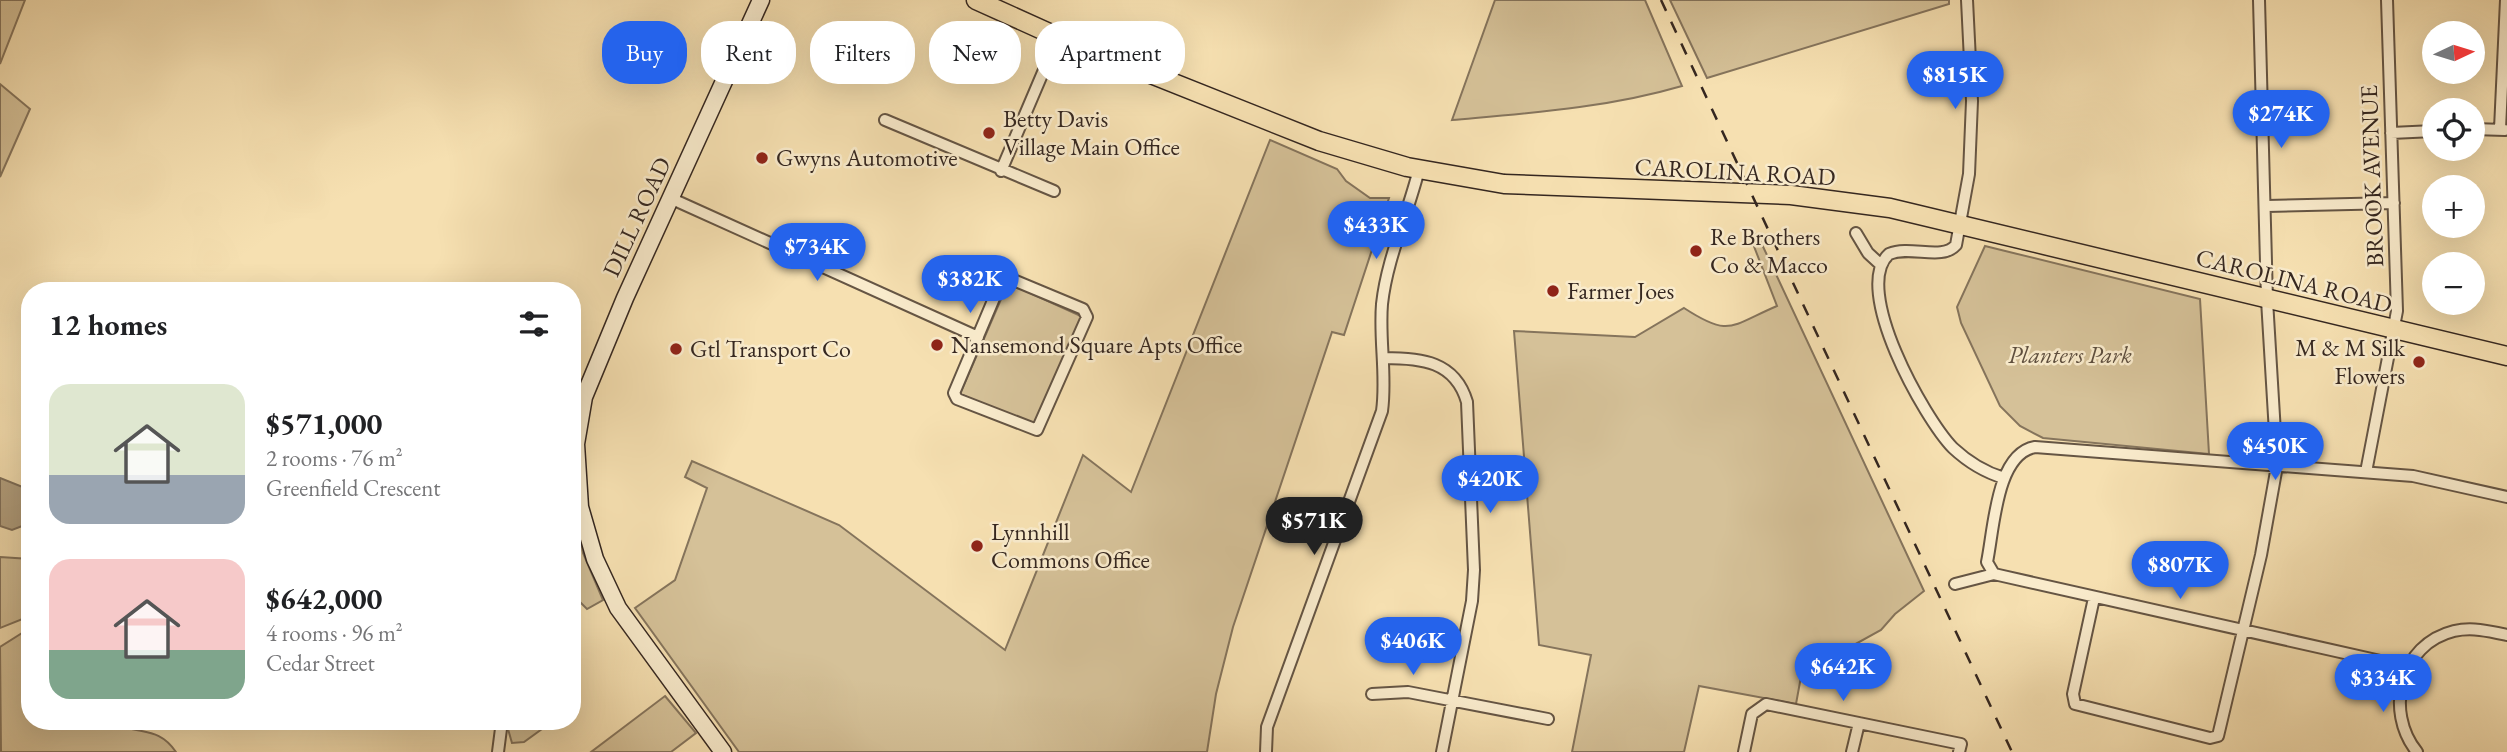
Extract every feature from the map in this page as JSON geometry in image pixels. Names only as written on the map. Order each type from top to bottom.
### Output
[{"type":"main road","name":"CAROLINA ROAD","points":[[976,0],[1035,27]]},
{"type":"main road","name":"CAROLINA ROAD","points":[[1176,84],[1319,141],[1419,169],[1541,187],[1812,197],[1890,208],[2507,356]]},
{"type":"street","name":"DILL ROAD","points":[[581,413],[591,374],[761,0]]},
{"type":"street","points":[[1880,264],[1898,250],[1949,252],[1956,245],[1969,174],[1972,101],[1967,0]]},
{"type":"street","points":[[2094,598],[2073,694],[2074,702],[2079,707],[2125,718],[2210,738],[2218,736],[2277,466],[2267,300],[2267,206],[2259,0]]},
{"type":"street","name":"BROOK AVENUE","points":[[2366,472],[2393,330],[2398,287],[2387,0]]},
{"type":"street","points":[[2485,130],[2504,130],[2506,0]]},
{"type":"street","points":[[1001,171],[1038,84]]},
{"type":"street","points":[[885,120],[1054,191]]},
{"type":"street","points":[[2391,133],[2422,132]]},
{"type":"street","points":[[1266,752],[1267,727],[1377,430],[1385,393],[1381,326],[1386,281],[1419,169]]},
{"type":"street","points":[[670,198],[978,337]]},
{"type":"street","points":[[2267,206],[2394,203]]},
{"type":"street","points":[[1856,233],[1868,253],[1880,264],[1879,291],[1884,318],[1916,397],[1952,447],[1969,462],[2004,478]]},
{"type":"street","points":[[1011,279],[1087,312],[1087,320],[1037,430],[955,397],[978,337],[1000,284],[1005,280],[1011,279]]},
{"type":"street","points":[[1384,358],[1426,360],[1445,368],[1460,384],[1467,402],[1474,570],[1454,701],[1443,752]]},
{"type":"street","points":[[1994,574],[1987,562],[2004,478],[2012,459],[2019,452],[2035,447],[2434,479],[2507,497]]},
{"type":"street","name":"DILL ROAD","points":[[581,510],[605,584],[659,666],[723,752]]},
{"type":"street","points":[[1955,584],[1994,574],[2407,667]]},
{"type":"street","points":[[2417,752],[2405,734],[2399,714],[2401,688],[2407,667],[2421,648],[2452,631],[2480,629],[2507,635]]},
{"type":"street","points":[[1371,694],[1402,691],[1548,719]]},
{"type":"street","points":[[1744,752],[1756,709],[1766,704],[1960,748]]},
{"type":"street","points":[[1852,752],[1859,723]]},
{"type":"street","points":[[498,752],[501,730]]},
{"type":"green space","points":[[0,0],[25,0],[0,64]]},
{"type":"green space","points":[[1495,0],[1645,0],[1682,86],[1597,105],[1452,120]]},
{"type":"green space","points":[[1670,0],[1949,0],[1949,4],[1707,78]]},
{"type":"green space","points":[[0,84],[30,109],[0,177]]},
{"type":"green space","points":[[1270,140],[1337,169],[1346,181],[1370,198],[1389,198],[1344,335],[1332,332],[1233,627],[1216,694],[1207,752],[739,752],[635,608],[675,580],[707,488],[685,477],[692,461],[839,525],[1005,650],[1083,455],[1131,492]]},
{"type":"green space","points":[[1752,231],[1759,238],[1924,591],[1895,614],[1881,630],[1852,646],[1808,657],[1802,671],[1796,704],[1699,686],[1684,752],[1572,752],[1591,655],[1539,645],[1514,331],[1635,337],[1684,308],[1721,326],[1739,323],[1777,306],[1750,236]]},
{"type":"green space","name":"Planters Park","points":[[1985,246],[2200,299],[2209,454],[2043,438],[2020,426],[2000,406],[1961,323],[1957,307]]},
{"type":"green space","points":[[1008,283],[1083,317],[1035,427],[960,394]]},
{"type":"green space","points":[[581,542],[583,553],[603,600],[587,609],[581,603]]},
{"type":"green space","points":[[0,557],[21,558],[21,620],[0,628]]},
{"type":"green space","points":[[21,634],[21,730],[135,730],[162,738],[176,752],[1,752],[0,647]]},
{"type":"green space","points":[[665,696],[696,733],[671,752],[591,752]]},
{"type":"green space","points":[[508,730],[541,730],[524,742],[512,743]]},
{"type":"shaded area","points":[[0,478],[21,486],[21,526],[12,530],[0,526]]},
{"type":"railway","points":[[1661,0],[2012,752]]},
{"type":"place","name":"Betty Davis Village Main Office","points":[[989,133]]},
{"type":"place","name":"Gwyns Automotive","points":[[762,158]]},
{"type":"place","name":"Re Brothers Co & Macco","points":[[1696,251]]},
{"type":"place","name":"Farmer Joes","points":[[1553,291]]},
{"type":"place","name":"Nansemond Square Apts Office","points":[[937,345]]},
{"type":"place","name":"Gtl Transport Co","points":[[676,349]]},
{"type":"place","name":"M & M Silk Flowers","points":[[2419,362]]},
{"type":"place","name":"Lynnhill Commons Office","points":[[977,546]]}]
